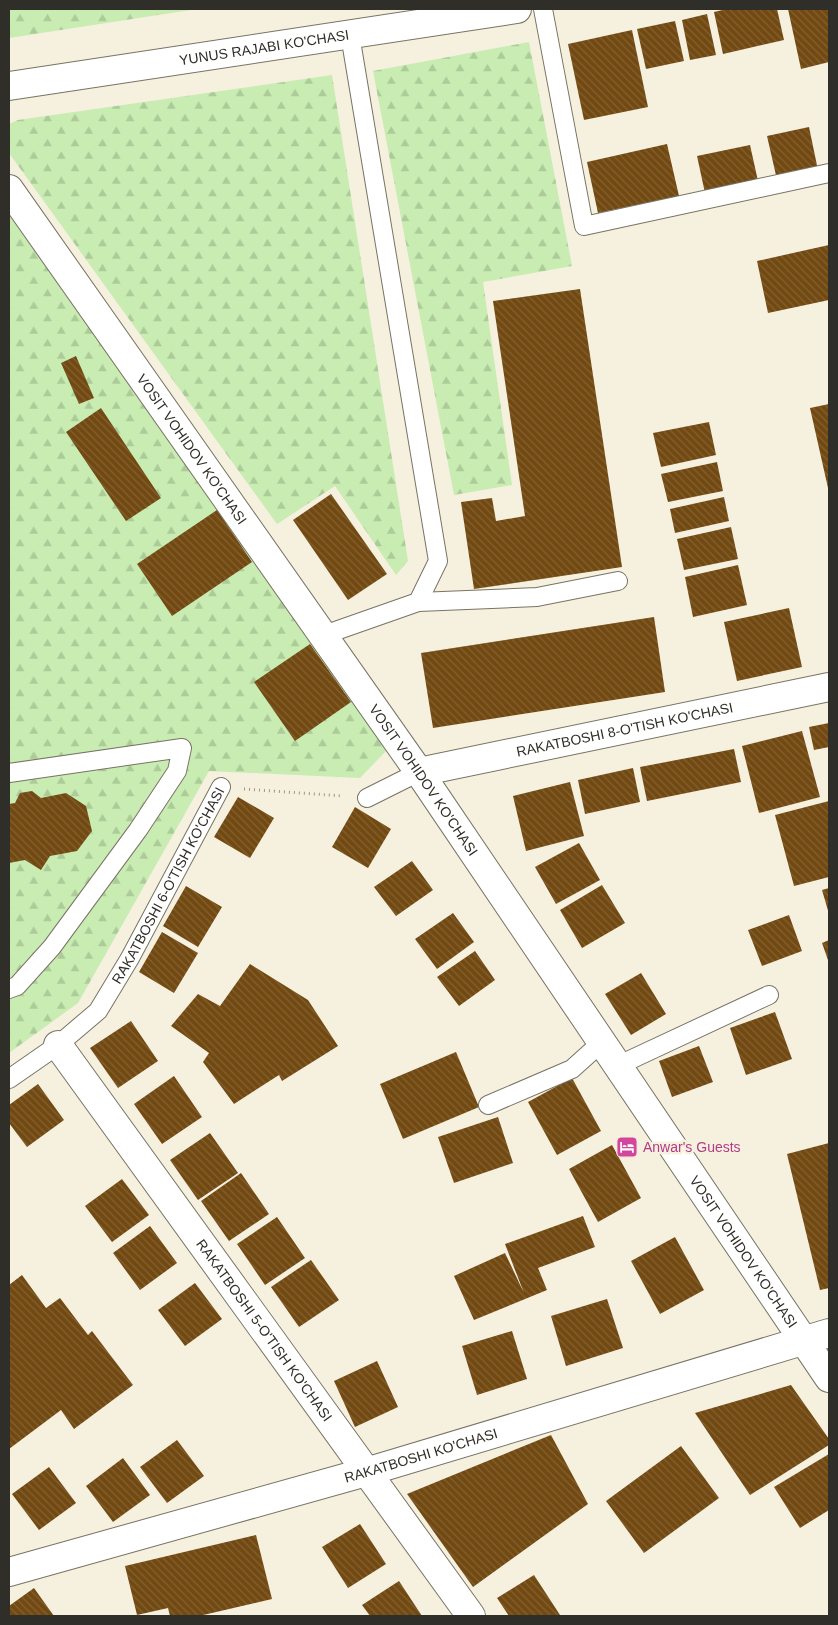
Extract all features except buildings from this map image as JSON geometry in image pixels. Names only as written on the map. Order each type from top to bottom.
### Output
[{"type":"street","name":"YUNUS RAJABI KO'CHASI","points":[[9,86],[517,9]]},
{"type":"street","name":"VOSIT VOHIDOV KO'CHASI","points":[[9,189],[419,772],[829,1378]]},
{"type":"street","name":"RAKATBOSHI 8-O'TISH KO'CHASI","points":[[419,772],[829,687]]},
{"type":"street","name":"RAKATBOSHI 5-O'TISH KO'CHASI","points":[[58,1045],[471,1616]]},
{"type":"street","name":"RAKATBOSHI KO'CHASI","points":[[9,1572],[366,1472],[829,1334]]},
{"type":"lane","points":[[543,9],[584,226],[829,173]]},
{"type":"lane","points":[[350,35],[438,561],[418,602]]},
{"type":"lane","points":[[324,635],[418,602],[537,598],[618,582]]},
{"type":"lane","points":[[9,773],[182,748],[177,771],[138,830],[52,947],[17,986],[9,989]]},
{"type":"lane","points":[[367,798],[419,772]]},
{"type":"lane","name":"RAKATBOSHI 6-O'TISH KO'CHASI","points":[[9,1079],[58,1045],[98,1011],[130,958],[221,787]]},
{"type":"lane","points":[[618,1066],[769,995]]},
{"type":"lane","points":[[488,1105],[572,1069],[602,1042]]},
{"type":"path","name":"RAKATBOSHI 6-O'TISH KO'CHASI","points":[[221,787],[367,798]]},
{"type":"green space","points":[[9,9],[197,9],[9,38]]},
{"type":"green space","points":[[529,42],[572,266],[483,282],[512,485],[454,495],[373,71]]},
{"type":"green space","points":[[332,75],[408,561],[396,575],[335,486],[277,524],[9,153],[9,124],[18,120]]},
{"type":"green space","points":[[9,210],[387,750],[360,778],[209,771],[78,1003],[9,1053]]},
{"type":"place","name":"Anwar's Guests","points":[[627,1147]]}]
